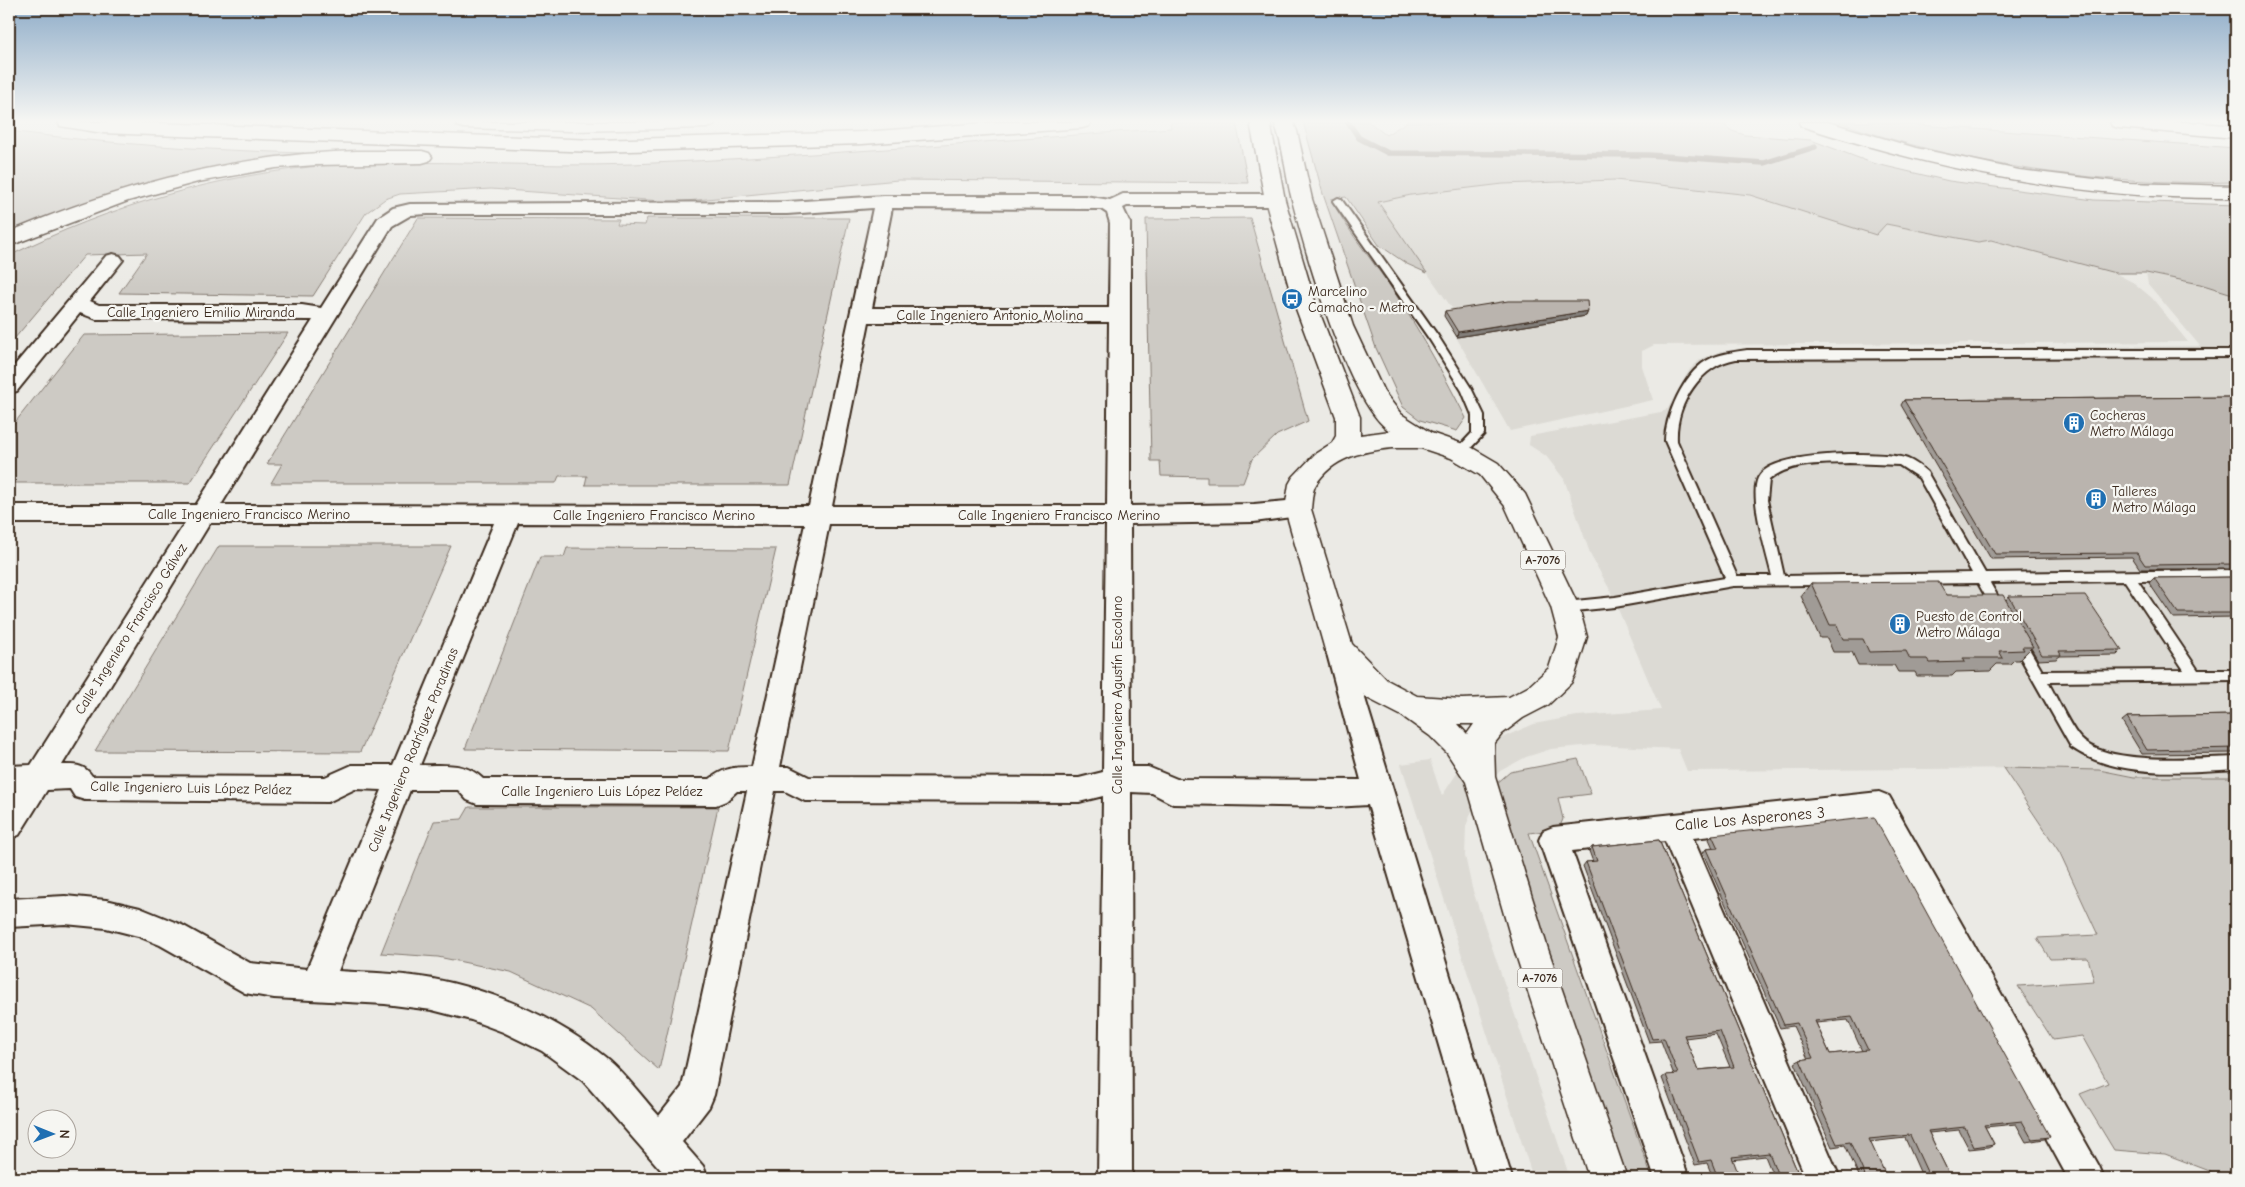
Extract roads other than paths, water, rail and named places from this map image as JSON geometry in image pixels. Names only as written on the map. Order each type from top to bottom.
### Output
[{"type":"main road","points":[[9,240],[44,224],[128,195],[195,177]]},
{"type":"main road","points":[[1271,177],[1275,200],[1303,298],[1348,417],[1348,436],[1342,449]]},
{"type":"main road","name":"A-7076","points":[[1296,177],[1342,326],[1373,395],[1392,420],[1422,439],[1460,452],[1488,469],[1516,501],[1565,608],[1573,637],[1561,675],[1538,696],[1513,709],[1491,724],[1479,741],[1480,777],[1531,949],[1608,1178]]},
{"type":"main road","points":[[2032,177],[2167,190],[2236,192]]},
{"type":"main road","name":"A-7076","points":[[1422,439],[1385,440],[1342,449],[1324,460],[1302,484],[1298,509],[1339,650],[1377,689],[1412,707],[1442,727],[1458,744],[1480,777]]},
{"type":"main road","name":"A-7076","points":[[1412,707],[1462,712],[1513,709]]},
{"type":"street","points":[[660,1142],[697,1095],[884,202],[1085,202],[1115,209],[1123,200],[1275,200]]},
{"type":"street","name":"Calle Ingeniero Francisco Gálvez","points":[[9,826],[385,222],[394,214],[403,210],[428,208],[787,208],[884,202]]},
{"type":"street","name":"Calle Ingeniero Agustín Escolano","points":[[1115,209],[1120,223],[1115,1178]]},
{"type":"street","points":[[9,386],[113,260]]},
{"type":"street","name":"Calle Ingeniero Emilio Miranda","points":[[75,306],[82,306],[96,312],[302,312],[327,315]]},
{"type":"street","name":"Calle Ingeniero Antonio Molina","points":[[860,316],[1119,315]]},
{"type":"street","name":"Calle Ingeniero Francisco Merino","points":[[9,514],[1118,515],[1254,514],[1298,509]]},
{"type":"street","name":"Calle Ingeniero Rodríguez Paradinas","points":[[316,986],[509,515]]},
{"type":"street","points":[[1339,650],[1378,792],[1495,1178]]},
{"type":"street","name":"Calle Ingeniero Luis López Peláez","points":[[9,778],[77,777],[85,788],[328,790],[352,776],[402,776],[464,778],[477,791],[716,792],[731,779],[789,779],[805,789],[1078,790],[1117,781],[1154,781],[1173,791],[1334,794],[1378,792]]},
{"type":"street","name":"Calle Los Asperones 3","points":[[1672,1178],[1554,840],[1879,805],[2087,1178]]},
{"type":"street","points":[[1672,826],[1823,1178]]},
{"type":"street","points":[[9,913],[65,910],[106,914],[140,922],[171,935],[245,978],[274,983],[385,988],[432,994],[471,1004],[511,1018],[553,1040],[595,1069],[691,1178]]},
{"type":"lane","points":[[1338,200],[1434,338],[1467,391],[1478,415],[1478,434],[1460,452]]},
{"type":"lane","points":[[1733,581],[1672,441],[1671,426],[1673,417],[1697,374],[1705,366],[1716,361],[1747,354],[2236,353]]},
{"type":"lane","points":[[1778,581],[1761,500],[1761,487],[1765,477],[1774,469],[1800,461],[1892,460],[1909,464],[1922,475],[2076,743],[2088,753],[2097,756],[2150,764],[2236,763]]},
{"type":"lane","points":[[1565,608],[1615,602],[1733,581],[2236,575]]},
{"type":"lane","points":[[2128,576],[2195,676]]},
{"type":"lane","points":[[2038,677],[2236,675]]},
{"type":"place","name":"Marcelino Camacho - Metro","points":[[1292,299]]},
{"type":"place","name":"Cocheras Metro Málaga","points":[[2074,423]]},
{"type":"place","name":"Talleres Metro Málaga","points":[[2096,499]]},
{"type":"place","name":"Puesto de Control Metro Málaga","points":[[1900,624]]}]
